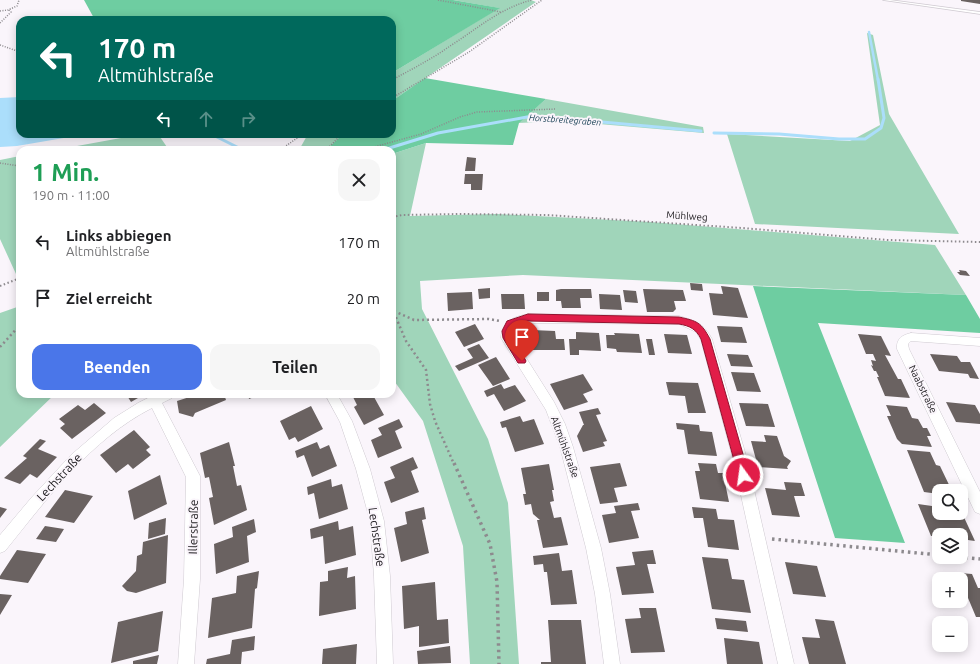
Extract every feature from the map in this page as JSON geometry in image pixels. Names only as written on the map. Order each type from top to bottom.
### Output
[{"type":"street","name":"Altmühlstraße","points":[[612,664],[607,621],[594,547],[570,458],[555,417],[508,338],[507,331],[510,324],[528,318],[679,320],[700,329],[706,339],[740,460],[786,664]]},
{"type":"street","name":"Naabstraße","points":[[980,342],[911,337],[907,338],[902,343],[980,507]]},
{"type":"street","name":"Lechstraße","points":[[0,546],[44,492],[73,461],[104,432],[159,398]]},
{"type":"street","name":"Lechstraße","points":[[333,398],[348,428],[363,469],[377,521],[382,576],[384,664]]},
{"type":"street","name":"Illerstraße","points":[[154,400],[193,476],[192,579],[186,664]]},
{"type":"lane","points":[[884,0],[980,13]]},
{"type":"lane","points":[[919,0],[924,5]]},
{"type":"path","points":[[0,11],[8,10],[17,6],[19,0]]},
{"type":"path","points":[[438,0],[502,12]]},
{"type":"path","points":[[396,78],[440,54],[502,12],[524,1],[532,0]]},
{"type":"path","points":[[396,96],[420,83],[468,53],[542,0]]},
{"type":"path","points":[[0,23],[11,12],[8,10]]},
{"type":"path","points":[[0,45],[16,51]]},
{"type":"path","points":[[378,146],[421,134],[460,117],[477,112],[556,109]]},
{"type":"path","points":[[286,146],[297,138]]},
{"type":"path","points":[[330,146],[338,138]]},
{"type":"path","points":[[0,163],[16,166]]},
{"type":"path","name":"Mühlweg","points":[[396,216],[460,214],[547,215],[742,228],[888,240],[980,242]]},
{"type":"path","points":[[0,286],[16,280]]},
{"type":"path","points":[[396,312],[414,320],[489,318]]},
{"type":"path","points":[[396,319],[406,341],[426,370],[430,404],[435,421],[490,544],[497,582],[499,664]]},
{"type":"path","points":[[0,347],[16,329]]},
{"type":"path","points":[[758,537],[932,554]]},
{"type":"path","points":[[968,558],[980,559]]},
{"type":"green space","points":[[84,0],[453,0],[500,8],[396,71],[396,16],[93,16]]},
{"type":"green space","points":[[453,0],[531,0],[536,2],[396,98],[396,71],[499,8]]},
{"type":"green space","points":[[867,33],[873,35],[889,114],[959,234],[755,224],[727,134],[850,141],[880,125]]},
{"type":"green space","points":[[425,78],[546,99],[519,123],[513,145],[426,143],[396,153],[396,146],[330,146],[339,138],[396,138],[396,98]]},
{"type":"green space","points":[[546,99],[703,127],[704,133],[564,121],[518,123]]},
{"type":"green space","points":[[121,138],[161,138],[166,146],[77,146]]},
{"type":"green space","points":[[306,138],[339,138],[330,146],[301,146]]},
{"type":"green space","points":[[426,143],[410,216],[497,214],[651,222],[935,245],[966,295],[523,275],[420,281],[422,309],[488,439],[508,503],[519,664],[470,664],[463,546],[423,421],[396,384],[396,153]]},
{"type":"green space","points":[[16,157],[16,274],[0,239],[0,160]]},
{"type":"green space","points":[[753,286],[966,295],[980,319],[980,333],[818,323],[905,543],[835,538]]},
{"type":"green space","points":[[16,307],[16,398],[51,398],[0,447],[0,313]]},
{"type":"water","points":[[16,97],[16,138],[64,138],[17,146],[0,147],[0,98]]},
{"type":"building","points":[[980,0],[980,4],[961,1]]},
{"type":"building","points":[[467,157],[476,158],[475,171],[465,171]]},
{"type":"building","points":[[465,174],[483,174],[482,190],[471,190],[471,184],[464,184]]},
{"type":"building","points":[[959,270],[966,271],[970,276],[960,275],[957,272],[960,272]]},
{"type":"building","points":[[690,283],[702,284],[703,291],[691,290]]},
{"type":"building","points":[[721,286],[738,288],[748,318],[713,315],[709,293],[723,294]]},
{"type":"building","points":[[490,288],[490,298],[479,299],[478,289]]},
{"type":"building","points":[[591,289],[592,298],[580,298],[581,308],[562,308],[561,301],[556,301],[556,290]]},
{"type":"building","points":[[643,289],[683,290],[686,301],[674,301],[676,309],[673,312],[647,312]]},
{"type":"building","points":[[623,290],[636,291],[638,303],[625,302]]},
{"type":"building","points":[[472,292],[473,309],[448,311],[447,293]]},
{"type":"building","points":[[537,292],[549,292],[549,301],[537,301]]},
{"type":"building","points":[[501,294],[524,294],[525,309],[502,309]]},
{"type":"building","points":[[599,294],[620,295],[622,310],[600,309]]},
{"type":"building","points":[[475,324],[484,339],[464,347],[455,332]]},
{"type":"building","points":[[717,326],[742,327],[747,343],[721,342]]},
{"type":"building","points":[[532,330],[555,331],[556,339],[564,339],[565,350],[533,350]]},
{"type":"building","points":[[576,332],[599,333],[601,351],[579,350],[579,355],[570,355],[569,339],[576,339]]},
{"type":"building","points":[[614,333],[639,334],[642,353],[617,352],[616,349],[607,348],[606,335],[615,335]]},
{"type":"building","points":[[664,334],[687,335],[692,354],[668,353]]},
{"type":"building","points":[[858,334],[881,336],[891,356],[885,355],[898,379],[901,379],[910,398],[885,396],[877,377],[879,377],[871,365],[873,366],[871,360],[876,361],[873,354],[866,354]]},
{"type":"building","points":[[646,339],[652,339],[655,355],[649,355]]},
{"type":"building","points":[[479,344],[489,358],[459,371],[455,366],[473,358],[467,349]]},
{"type":"building","points":[[727,354],[748,355],[753,367],[731,366]]},
{"type":"building","points":[[930,354],[957,356],[961,362],[970,362],[979,379],[970,378],[968,374],[939,371]]},
{"type":"building","points":[[496,357],[510,379],[493,386],[478,365]]},
{"type":"building","points":[[731,372],[754,373],[761,392],[737,391]]},
{"type":"building","points":[[583,374],[593,390],[583,394],[588,402],[564,410],[550,384]]},
{"type":"building","points":[[666,382],[698,383],[706,413],[688,413],[685,396],[669,395]]},
{"type":"building","points":[[501,384],[504,389],[515,385],[526,401],[504,411],[494,394],[487,397],[484,391]]},
{"type":"building","points":[[128,398],[138,398],[131,402]]},
{"type":"building","points":[[186,398],[225,398],[226,400],[195,413],[193,417],[179,413],[177,401]]},
{"type":"building","points":[[354,398],[375,398],[384,415],[364,425],[354,407],[357,405]]},
{"type":"building","points":[[946,402],[975,405],[980,414],[980,424],[956,422]]},
{"type":"building","points":[[94,403],[106,413],[72,439],[60,428],[65,424],[59,419],[78,405],[85,410]]},
{"type":"building","points":[[739,403],[768,404],[775,427],[746,426]]},
{"type":"building","points":[[886,405],[907,407],[912,418],[918,419],[923,428],[927,428],[931,436],[927,436],[932,447],[902,444],[897,439],[887,416],[891,416]]},
{"type":"building","points":[[311,406],[323,429],[298,442],[295,437],[289,440],[280,421]]},
{"type":"building","points":[[598,408],[601,414],[596,415],[607,441],[603,442],[605,446],[583,452],[577,436],[584,425],[579,412]]},
{"type":"building","points":[[520,416],[523,422],[534,419],[544,444],[515,452],[506,427],[502,428],[500,422]]},
{"type":"building","points":[[399,419],[403,427],[395,431],[402,448],[378,458],[371,440],[382,435],[378,428]]},
{"type":"building","points":[[676,423],[699,425],[700,431],[712,432],[717,456],[688,454],[684,430],[677,429]]},
{"type":"building","points":[[134,430],[150,447],[146,450],[151,455],[133,469],[128,464],[116,473],[100,455]]},
{"type":"building","points":[[764,435],[777,436],[784,456],[791,461],[787,467],[788,469],[758,467],[751,441],[766,442]]},
{"type":"building","points":[[40,439],[46,441],[38,449],[57,457],[37,478],[30,474],[20,484],[4,478],[27,458],[23,456]]},
{"type":"building","points":[[229,442],[235,466],[233,466],[237,486],[241,485],[247,510],[214,525],[209,498],[213,497],[209,477],[205,478],[200,453]]},
{"type":"building","points":[[317,442],[320,449],[329,445],[337,466],[312,477],[304,455],[297,458],[295,451]]},
{"type":"building","points":[[907,450],[930,452],[936,465],[940,466],[949,484],[932,484],[932,493],[924,492]]},
{"type":"building","points":[[413,457],[418,468],[411,471],[419,492],[391,503],[384,482],[395,478],[390,467]]},
{"type":"building","points":[[620,463],[627,486],[614,488],[618,502],[600,504],[590,467]]},
{"type":"building","points":[[698,463],[716,464],[718,473],[723,473],[729,502],[700,499],[695,471],[700,471]]},
{"type":"building","points":[[549,464],[554,490],[552,490],[554,501],[550,502],[554,518],[561,517],[568,545],[543,548],[537,520],[540,520],[533,514],[531,504],[525,505],[523,494],[526,494],[521,468]]},
{"type":"building","points":[[160,475],[167,504],[134,520],[128,491]]},
{"type":"building","points":[[331,479],[332,487],[342,484],[348,509],[319,519],[314,493],[308,495],[307,487]]},
{"type":"building","points":[[784,482],[801,483],[805,496],[794,496],[800,517],[772,515],[765,488],[786,490]]},
{"type":"building","points":[[65,490],[93,496],[74,523],[45,517]]},
{"type":"building","points":[[638,503],[640,510],[631,511],[639,538],[609,543],[602,515],[616,513],[614,506]]},
{"type":"building","points":[[918,504],[932,506],[932,520],[965,520],[975,541],[968,540],[968,528],[932,528],[931,536]]},
{"type":"building","points":[[0,507],[7,509],[0,518]]},
{"type":"building","points":[[424,507],[426,519],[422,520],[429,553],[401,562],[394,528],[407,524],[405,512]]},
{"type":"building","points":[[692,507],[716,509],[718,519],[734,520],[739,550],[708,547],[703,518],[694,518]]},
{"type":"building","points":[[166,518],[165,534],[148,539],[149,523]]},
{"type":"building","points":[[254,519],[256,532],[247,536],[249,562],[216,574],[214,544],[233,537],[232,527]]},
{"type":"building","points":[[338,521],[339,530],[353,526],[356,555],[325,564],[323,536],[311,539],[310,529]]},
{"type":"building","points":[[45,526],[64,529],[56,542],[36,539]]},
{"type":"building","points":[[168,535],[166,583],[136,593],[127,591],[122,586],[136,571],[137,556],[142,554],[143,542]]},
{"type":"building","points":[[17,550],[46,554],[28,583],[0,579],[0,576]]},
{"type":"building","points":[[653,550],[656,564],[647,564],[654,593],[622,595],[616,567],[635,565],[632,552]]},
{"type":"building","points":[[559,553],[562,571],[572,570],[577,604],[551,605],[547,572],[544,572],[543,564],[534,565],[533,556]]},
{"type":"building","points":[[702,557],[728,559],[732,579],[744,580],[751,613],[712,609]]},
{"type":"building","points":[[785,562],[817,566],[826,597],[793,594]]},
{"type":"building","points":[[348,567],[347,578],[355,576],[356,609],[319,616],[320,582],[328,581],[328,571]]},
{"type":"building","points":[[259,571],[257,588],[255,589],[252,628],[208,638],[212,598],[236,593],[237,576]]},
{"type":"building","points":[[968,574],[972,574],[978,588],[980,588],[980,617],[976,617],[968,598]]},
{"type":"building","points":[[435,582],[437,620],[448,619],[449,643],[419,647],[419,626],[404,629],[402,586]]},
{"type":"building","points":[[0,594],[12,595],[0,615]]},
{"type":"building","points":[[639,608],[656,608],[665,652],[631,653],[625,619],[641,618]]},
{"type":"building","points":[[163,611],[158,651],[111,663],[118,622]]},
{"type":"building","points":[[715,618],[746,621],[748,632],[717,629]]},
{"type":"building","points":[[815,619],[834,621],[846,664],[809,664],[802,637],[820,638]]},
{"type":"building","points":[[548,620],[581,620],[586,664],[541,664],[541,662],[551,662]]},
{"type":"building","points":[[255,636],[254,650],[242,652],[241,664],[206,664],[207,659],[230,654],[232,640]]},
{"type":"building","points":[[724,638],[759,642],[763,664],[727,664]]},
{"type":"building","points":[[357,644],[356,664],[322,664],[323,649]]},
{"type":"building","points":[[450,646],[451,663],[418,664],[417,651]]},
{"type":"building","points":[[159,655],[157,664],[133,664],[133,661]]},
{"type":"waterway","name":"Horstbreitegraben","points":[[869,32],[878,80]]},
{"type":"waterway","name":"Horstbreitegraben","points":[[714,133],[779,134],[839,139],[865,139],[881,128],[884,118],[878,79]]},
{"type":"waterway","name":"Horstbreitegraben","points":[[396,146],[438,133],[527,117],[580,120],[701,131],[699,131]]},
{"type":"waterway","name":"Horstbreitegraben","points":[[219,138],[235,146]]},
{"type":"route","points":[[522,361],[508,338],[507,331],[510,324],[519,320],[528,318],[603,318],[679,320],[689,323],[700,329],[706,339],[743,475]]}]
